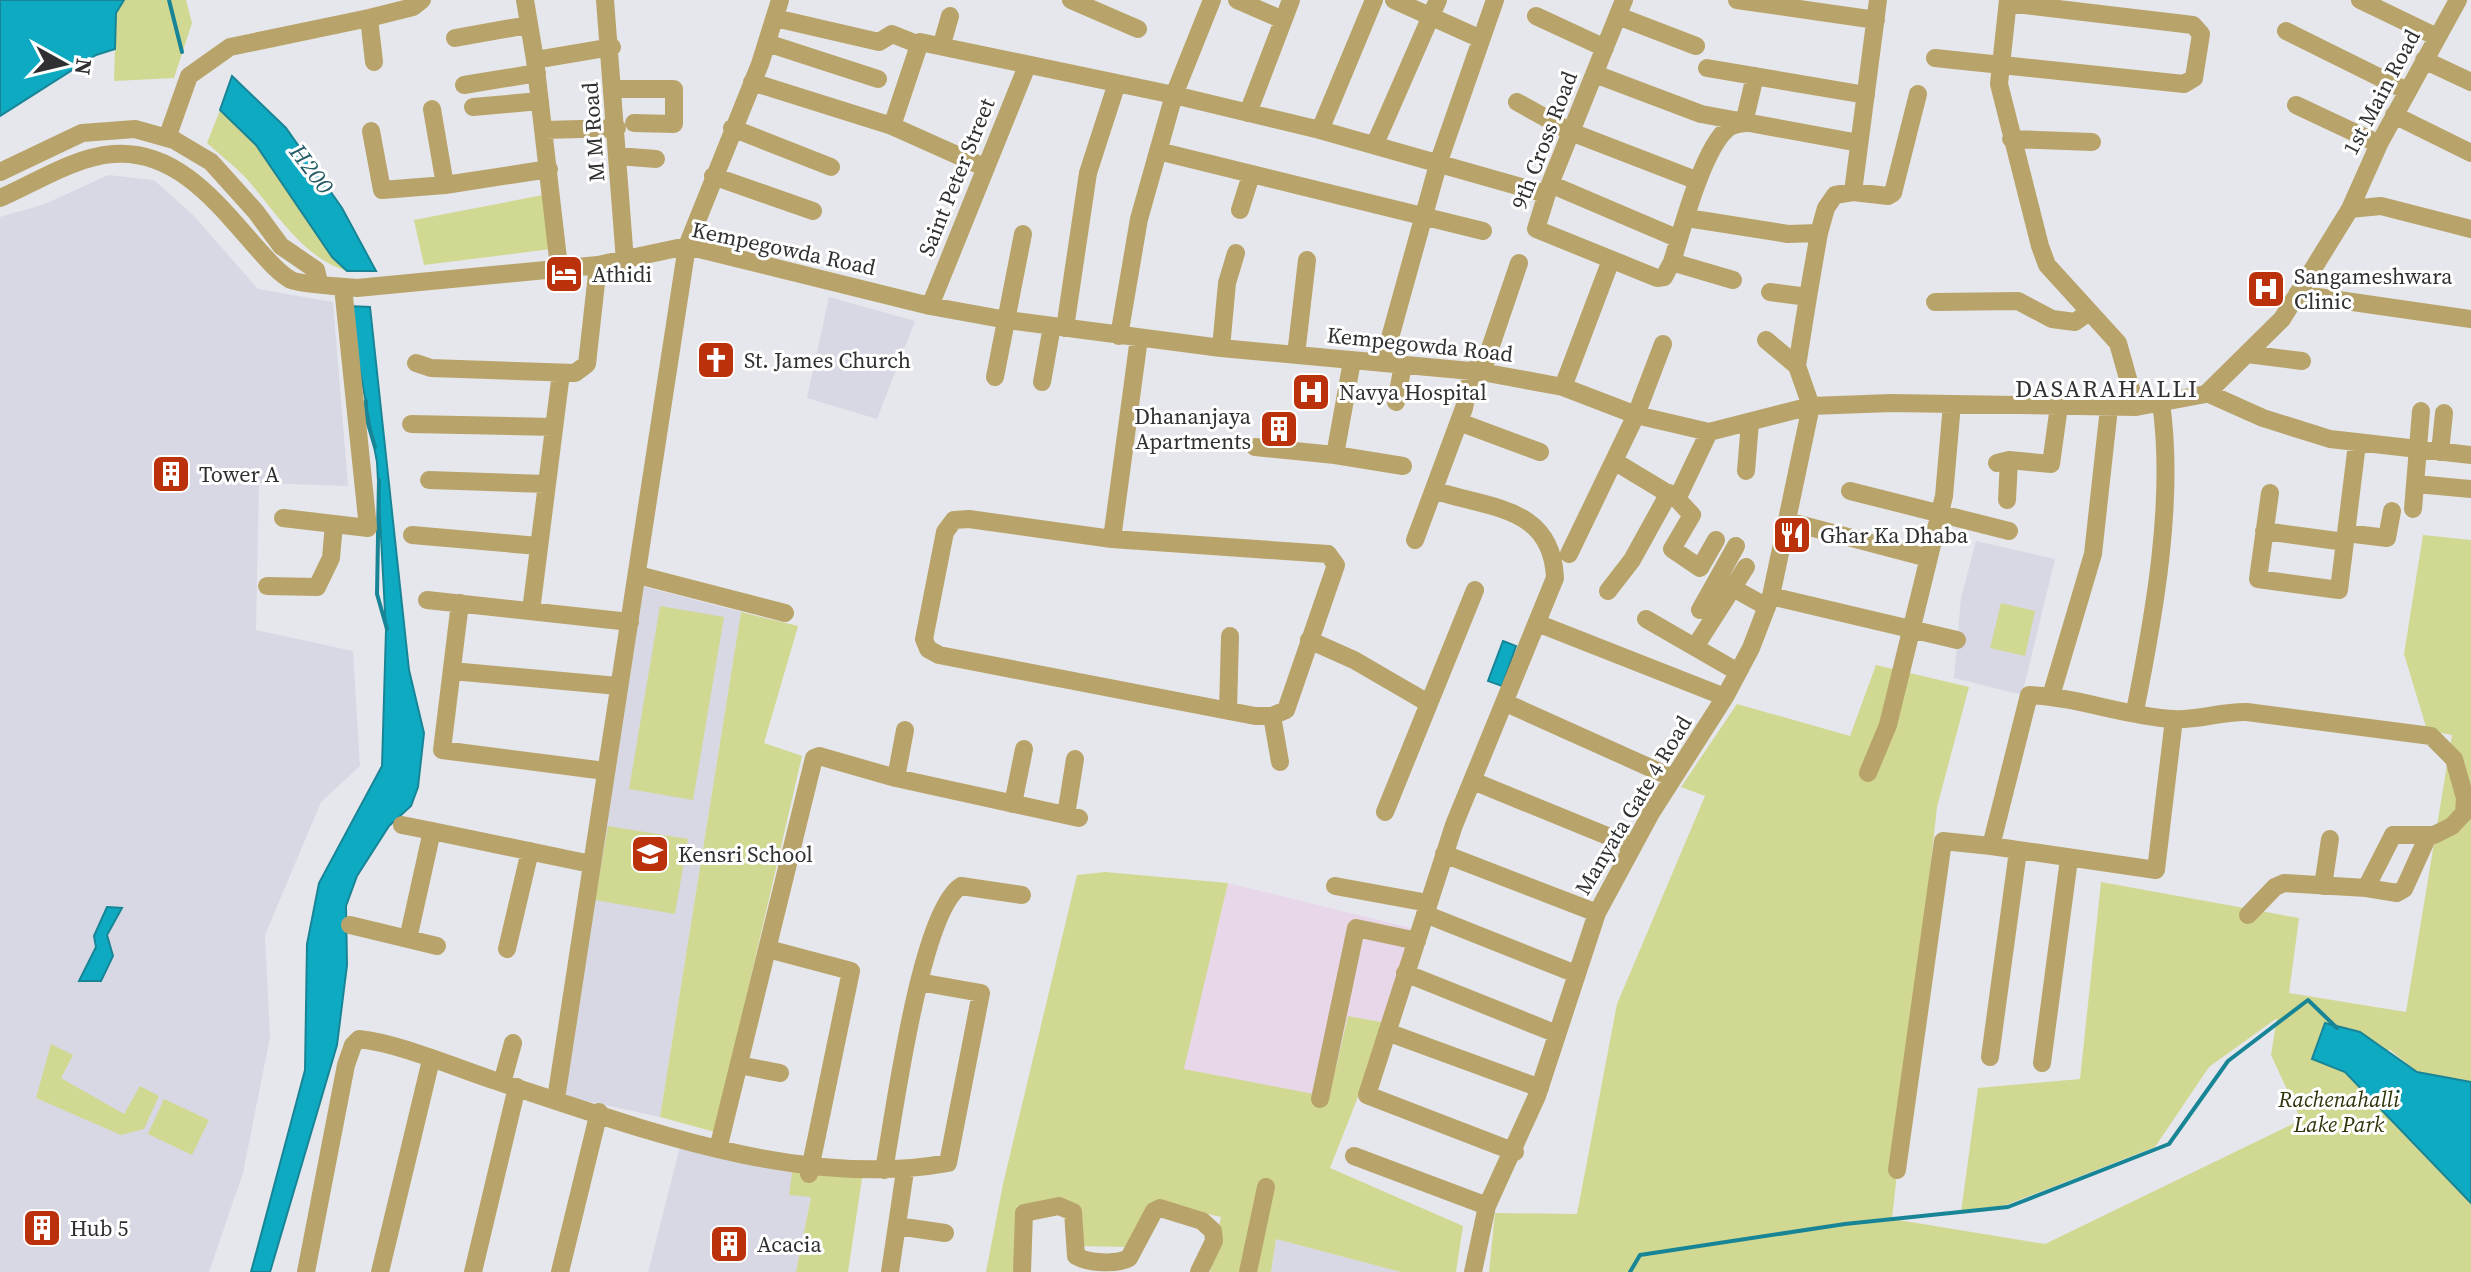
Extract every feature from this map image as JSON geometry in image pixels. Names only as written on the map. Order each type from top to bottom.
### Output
[{"type":"street","points":[[167,138],[189,76],[230,47],[369,18],[413,7],[422,0]]},
{"type":"street","points":[[525,0],[536,66],[559,267]]},
{"type":"street","name":"M M Road","points":[[605,0],[614,89],[625,125],[618,156],[625,261]]},
{"type":"street","points":[[1071,0],[1138,29]]},
{"type":"street","points":[[1119,336],[1139,219],[1174,95],[1212,0]]},
{"type":"street","points":[[1237,0],[1283,20]]},
{"type":"street","points":[[1248,113],[1291,0]]},
{"type":"street","points":[[1320,130],[1374,0]]},
{"type":"street","points":[[1394,0],[1435,8],[1481,39]]},
{"type":"street","points":[[1383,363],[1439,161],[1495,0]]},
{"type":"street","points":[[1737,0],[1876,20]]},
{"type":"street","points":[[1853,192],[1878,0]]},
{"type":"street","points":[[2360,0],[2437,37]]},
{"type":"street","points":[[1935,58],[2001,67],[2184,84],[2194,78],[2201,34],[2193,25],[2008,1],[2001,67],[1999,84],[2011,139],[2047,265],[2118,343],[2136,407]]},
{"type":"street","name":"1st Main Road","points":[[2350,209],[2407,91],[2437,37],[2461,6]]},
{"type":"street","points":[[1375,144],[1435,8]]},
{"type":"street","points":[[1621,8],[1696,46]]},
{"type":"street","name":"9th Cross Road","points":[[1611,260],[1536,229],[1548,189],[1621,8]]},
{"type":"street","points":[[556,1099],[687,246],[778,9],[879,42],[892,34],[917,44],[925,41],[942,44],[1027,66],[1174,95],[1375,144],[1548,189],[1679,239]]},
{"type":"street","points":[[942,44],[950,16]]},
{"type":"street","points":[[1536,16],[1605,48]]},
{"type":"street","points":[[369,18],[374,62]]},
{"type":"street","points":[[455,38],[528,25]]},
{"type":"street","points":[[2286,31],[2407,91]]},
{"type":"street","points":[[767,43],[878,79]]},
{"type":"street","points":[[892,126],[917,44]]},
{"type":"street","points":[[464,85],[612,47]]},
{"type":"street","points":[[2424,60],[2471,82]]},
{"type":"street","name":"Saint Peter Street","points":[[930,306],[1027,66]]},
{"type":"street","points":[[1707,68],[1866,95]]},
{"type":"street","points":[[1595,74],[1701,114],[1859,143]]},
{"type":"street","points":[[1744,123],[1755,76]]},
{"type":"street","points":[[752,82],[892,126],[986,168]]},
{"type":"street","points":[[1042,382],[1058,327],[1088,173],[1117,83]]},
{"type":"street","points":[[544,130],[674,124],[674,89],[614,89]]},
{"type":"street","points":[[1811,406],[1797,366],[1826,208],[1835,195],[1853,192],[1888,196],[1893,193],[1918,94]]},
{"type":"street","points":[[473,107],[540,101]]},
{"type":"street","points":[[1517,102],[1571,132],[1698,181]]},
{"type":"street","points":[[2296,105],[2379,144]]},
{"type":"street","points":[[432,109],[445,185]]},
{"type":"street","points":[[2394,115],[2471,153]]},
{"type":"street","points":[[1563,387],[1611,260],[1661,279],[1672,262],[1698,181],[1722,134],[1729,126],[1744,123]]},
{"type":"street","points":[[732,128],[831,167]]},
{"type":"street","points":[[0,172],[82,133],[135,129],[167,138],[211,162],[256,212],[281,246],[316,270],[319,282]]},
{"type":"street","points":[[371,131],[382,190],[445,185],[549,169]]},
{"type":"street","points":[[2011,139],[2092,142]]},
{"type":"street","points":[[1158,151],[1422,219],[1483,231]]},
{"type":"street","name":"Kempegowda Road","points":[[0,198],[77,163],[111,154],[131,154],[167,164],[197,182],[266,258],[292,280],[309,285],[319,282],[350,287],[386,285],[598,265],[687,246],[930,306],[1007,320],[1221,348],[1477,371],[1563,387],[1636,415],[1709,432],[1811,406],[1952,404],[2109,408],[2136,407],[2207,393]]},
{"type":"street","points":[[618,156],[656,159]]},
{"type":"street","points":[[1240,210],[1251,175]]},
{"type":"street","points":[[713,176],[813,211]]},
{"type":"street","points":[[2471,229],[2381,206],[2350,209],[2282,319],[2207,393],[2263,418],[2357,444],[2471,455]]},
{"type":"street","points":[[1687,218],[1788,234],[1819,233]]},
{"type":"street","points":[[995,377],[1023,234]]},
{"type":"street","points":[[1221,348],[1227,283],[1236,253]]},
{"type":"street","points":[[1296,355],[1307,260]]},
{"type":"street","points":[[1672,262],[1733,280]]},
{"type":"street","points":[[1415,540],[1519,263]]},
{"type":"street","points":[[416,363],[431,368],[575,373],[587,364],[598,265]]},
{"type":"street","points":[[283,518],[368,528],[350,287]]},
{"type":"street","points":[[1770,292],[1808,297]]},
{"type":"street","points":[[2297,294],[2471,319]]},
{"type":"street","points":[[1935,302],[2018,301],[2052,319],[2075,322],[2089,312]]},
{"type":"street","points":[[1112,539],[1139,338]]},
{"type":"street","points":[[1766,340],[1797,366]]},
{"type":"street","points":[[1569,554],[1636,415],[1663,344]]},
{"type":"street","points":[[2247,354],[2302,361]]},
{"type":"street","points":[[1335,455],[1352,361]]},
{"type":"street","points":[[1396,402],[1403,365]]},
{"type":"street","points":[[531,611],[561,373]]},
{"type":"street","points":[[2135,711],[2150,635],[2159,551],[2164,476],[2161,403]]},
{"type":"street","points":[[1868,773],[1888,725],[1939,513],[1950,451],[1952,404]]},
{"type":"street","name":"Manyata Gate 4 Road","points":[[1473,1272],[1487,1206],[1515,1152],[1540,1088],[1597,913],[1632,846],[1725,697],[1769,602],[1811,406]]},
{"type":"street","points":[[2007,500],[2003,462],[2051,464],[2059,406]]},
{"type":"street","points":[[2051,696],[2093,554],[2109,408]]},
{"type":"street","points":[[2413,509],[2421,411]]},
{"type":"street","points":[[2440,452],[2444,413]]},
{"type":"street","points":[[1459,422],[1540,452]]},
{"type":"street","points":[[1746,471],[1750,422]]},
{"type":"street","points":[[411,424],[554,427]]},
{"type":"street","points":[[1608,591],[1673,496],[1709,432]]},
{"type":"street","points":[[2270,493],[2258,579],[2339,590],[2357,444]]},
{"type":"street","points":[[1255,447],[1403,466]]},
{"type":"street","points":[[1614,461],[1673,496],[1692,515],[1672,549],[1700,568],[1716,540]]},
{"type":"street","points":[[429,480],[546,484]]},
{"type":"street","points":[[2416,484],[2471,489]]},
{"type":"street","points":[[1434,490],[1508,512],[1535,525],[1547,539],[1554,556],[1555,578],[1444,854],[1367,1095],[1515,1152]]},
{"type":"street","points":[[1850,491],[2009,531]]},
{"type":"street","points":[[2264,531],[2387,538],[2392,511]]},
{"type":"street","points":[[969,519],[1112,539],[1328,554],[1335,558],[1336,565],[1309,640],[1286,710],[1272,716],[1228,711],[939,655],[928,649],[924,639],[945,532],[954,520],[969,519]]},
{"type":"street","points":[[1787,521],[1928,558]]},
{"type":"street","points":[[267,586],[317,587],[331,558],[334,524]]},
{"type":"street","points":[[412,535],[538,546]]},
{"type":"street","points":[[1695,647],[1726,584],[1736,546]]},
{"type":"street","points":[[1700,610],[1746,567]]},
{"type":"street","points":[[638,575],[785,613]]},
{"type":"street","points":[[1726,584],[1769,602],[1957,640]]},
{"type":"street","points":[[1385,812],[1475,590]]},
{"type":"street","points":[[427,600],[630,622]]},
{"type":"street","points":[[460,603],[442,750],[605,771]]},
{"type":"street","points":[[1646,619],[1738,672]]},
{"type":"street","points":[[1537,623],[1725,697]]},
{"type":"street","points":[[1228,711],[1230,636]]},
{"type":"street","points":[[1309,640],[1354,660],[1428,703]]},
{"type":"street","points":[[452,671],[618,686]]},
{"type":"street","points":[[1991,846],[2027,689],[2174,719],[2219,712],[2247,712],[2431,736],[2454,759],[2465,779],[2464,813],[2446,830],[2428,836],[2398,832],[2393,835],[2366,888]]},
{"type":"street","points":[[1506,703],[1673,778]]},
{"type":"street","points":[[1272,716],[1280,762]]},
{"type":"street","points":[[1897,1170],[1943,841],[2156,870],[2174,719]]},
{"type":"street","points":[[896,778],[905,730]]},
{"type":"street","points":[[1013,804],[1024,749]]},
{"type":"street","points":[[718,1149],[814,758],[819,756],[896,778],[1073,816],[1075,759]]},
{"type":"street","points":[[1473,781],[1632,846]]},
{"type":"street","points":[[402,825],[591,864]]},
{"type":"street","points":[[408,939],[432,831]]},
{"type":"street","points":[[2248,915],[2275,887],[2284,883],[2397,893],[2404,889],[2428,836]]},
{"type":"street","points":[[2323,886],[2330,839]]},
{"type":"street","points":[[507,949],[530,851]]},
{"type":"street","points":[[1990,1057],[2018,851]]},
{"type":"street","points":[[1444,854],[1597,913]]},
{"type":"street","points":[[2042,1063],[2069,859]]},
{"type":"street","points":[[884,1170],[919,982],[936,926],[953,891],[969,886],[1022,895]]},
{"type":"street","points":[[1335,886],[1426,909],[1576,974]]},
{"type":"street","points":[[350,925],[437,946]]},
{"type":"street","points":[[1320,1099],[1356,928],[1417,941]]},
{"type":"street","points":[[768,949],[851,971],[809,1169]]},
{"type":"street","points":[[1405,973],[1557,1034]]},
{"type":"street","points":[[306,1272],[353,1045],[363,1039],[718,1149],[809,1169],[905,1171],[948,1163],[981,993],[919,982]]},
{"type":"street","points":[[1387,1032],[1540,1088]]},
{"type":"street","points":[[473,1272],[509,1085],[513,1043]]},
{"type":"street","points":[[380,1272],[431,1060]]},
{"type":"street","points":[[739,1065],[780,1073]]},
{"type":"street","points":[[560,1272],[599,1112]]},
{"type":"street","points":[[1354,1156],[1487,1206]]},
{"type":"street","points":[[890,1272],[905,1171]]},
{"type":"street","points":[[1248,1272],[1266,1187]]},
{"type":"street","points":[[1022,1272],[1024,1213],[1059,1206],[1073,1212],[1076,1256],[1083,1260],[1122,1262],[1129,1258],[1154,1211],[1160,1208],[1202,1221],[1213,1231],[1214,1241],[1199,1272]]},
{"type":"street","points":[[897,1226],[945,1233]]},
{"type":"shaded area","points":[[108,175],[154,180],[194,216],[258,289],[333,302],[348,486],[259,483],[256,630],[353,651],[360,766],[321,802],[265,935],[270,1037],[243,1173],[209,1272],[0,1272],[0,217],[45,204]]},
{"type":"shaded area","points":[[829,297],[915,321],[877,419],[807,398]]},
{"type":"shaded area","points":[[1976,541],[2055,559],[2022,695],[1954,678],[1961,598]]},
{"type":"shaded area","name":"Kensri School","points":[[642,586],[741,612],[660,1117],[559,1095]]},
{"type":"shaded area","points":[[1228,883],[1415,929],[1387,1023],[1348,1016],[1330,1098],[1183,1069]]},
{"type":"shaded area","points":[[681,1143],[793,1166],[811,1196],[796,1272],[648,1272]]},
{"type":"shaded area","points":[[1276,1239],[1401,1272],[1271,1272]]},
{"type":"green space","points":[[124,0],[186,0],[192,23],[174,78],[114,81],[116,13]]},
{"type":"green space","points":[[220,110],[256,145],[332,257],[347,271],[302,244],[244,176],[207,143]]},
{"type":"green space","points":[[543,195],[551,249],[424,265],[414,220]]},
{"type":"green space","name":"Rachenahalli Lake Park","points":[[2423,535],[2471,540],[2471,1082],[2417,1072],[2390,1050],[2312,1058],[2345,1072],[2471,1203],[2471,1272],[1489,1272],[1495,1213],[1577,1214],[1617,1004],[1705,796],[1681,787],[1737,704],[1850,736],[1876,665],[1969,687],[1937,807],[1892,1219],[2045,1244],[2301,1120],[2271,1055],[2277,1018],[2209,1067],[2155,1147],[2006,1205],[1961,1212],[1978,1088],[2080,1079],[2101,882],[2299,918],[2289,993],[2406,1012],[2452,735],[2427,730],[2404,654]]},
{"type":"green space","points":[[2001,603],[2035,611],[2025,656],[1990,648]]},
{"type":"green space","points":[[660,606],[724,617],[693,800],[629,789]]},
{"type":"green space","points":[[741,612],[798,626],[764,743],[802,756],[715,1132],[660,1117]]},
{"type":"green space","points":[[608,826],[688,839],[675,914],[595,900]]},
{"type":"green space","points":[[1105,872],[1228,883],[1184,1069],[1329,1097],[1348,1016],[1387,1023],[1330,1168],[1463,1226],[1456,1272],[1401,1272],[1276,1239],[1271,1272],[1210,1272],[1221,1217],[1155,1202],[1126,1247],[1080,1246],[1076,1203],[1017,1206],[1017,1272],[986,1272],[1003,1184],[1077,875]]},
{"type":"green space","points":[[51,1044],[73,1055],[61,1078],[124,1114],[140,1086],[159,1096],[144,1129],[121,1135],[36,1098]]},
{"type":"green space","points":[[164,1099],[209,1120],[192,1155],[148,1134]]},
{"type":"green space","points":[[793,1166],[863,1172],[848,1272],[796,1272],[811,1197],[789,1195]]},
{"type":"water","points":[[0,0],[124,0],[116,13],[115,49],[96,55],[0,116]]},
{"type":"water","points":[[232,76],[286,128],[342,208],[376,271],[347,271],[332,257],[256,145],[220,110]]},
{"type":"water","points":[[348,306],[370,307],[409,670],[424,733],[418,787],[411,806],[389,826],[357,876],[346,906],[347,965],[337,1045],[270,1272],[251,1272],[305,1070],[307,944],[319,883],[382,766],[386,630],[377,462]]},
{"type":"water","points":[[1503,641],[1516,646],[1502,686],[1488,681]]},
{"type":"water","points":[[107,907],[122,908],[107,935],[113,956],[101,981],[79,981],[96,947],[94,936]]},
{"type":"water","points":[[2325,1023],[2360,1032],[2417,1072],[2471,1082],[2471,1203],[2345,1072],[2312,1059]]},
{"type":"waterway","name":"H200","points":[[169,0],[182,52]]},
{"type":"waterway","points":[[366,401],[366,417],[375,447]]},
{"type":"waterway","points":[[379,480],[377,594],[387,629]]},
{"type":"waterway","points":[[1630,1272],[1640,1255],[1845,1224],[2008,1207],[2169,1144],[2228,1061],[2308,1000],[2337,1028]]},
{"type":"place","name":"Athidi","points":[[564,274]]},
{"type":"place","name":"Sangameshwara Clinic","points":[[2266,289]]},
{"type":"place","name":"St. James Church","points":[[716,360]]},
{"type":"place","name":"Navya Hospital","points":[[1311,392]]},
{"type":"place","name":"Dhananjaya Apartments","points":[[1279,429]]},
{"type":"place","name":"Tower A","points":[[171,474]]},
{"type":"place","name":"Ghar Ka Dhaba","points":[[1792,535]]},
{"type":"place","name":"Kensri School","points":[[650,854]]},
{"type":"place","name":"Hub 5","points":[[42,1228]]},
{"type":"place","name":"Acacia","points":[[729,1244]]},
{"type":"district","name":"DASARAHALLI","points":[[2107,388]]}]
